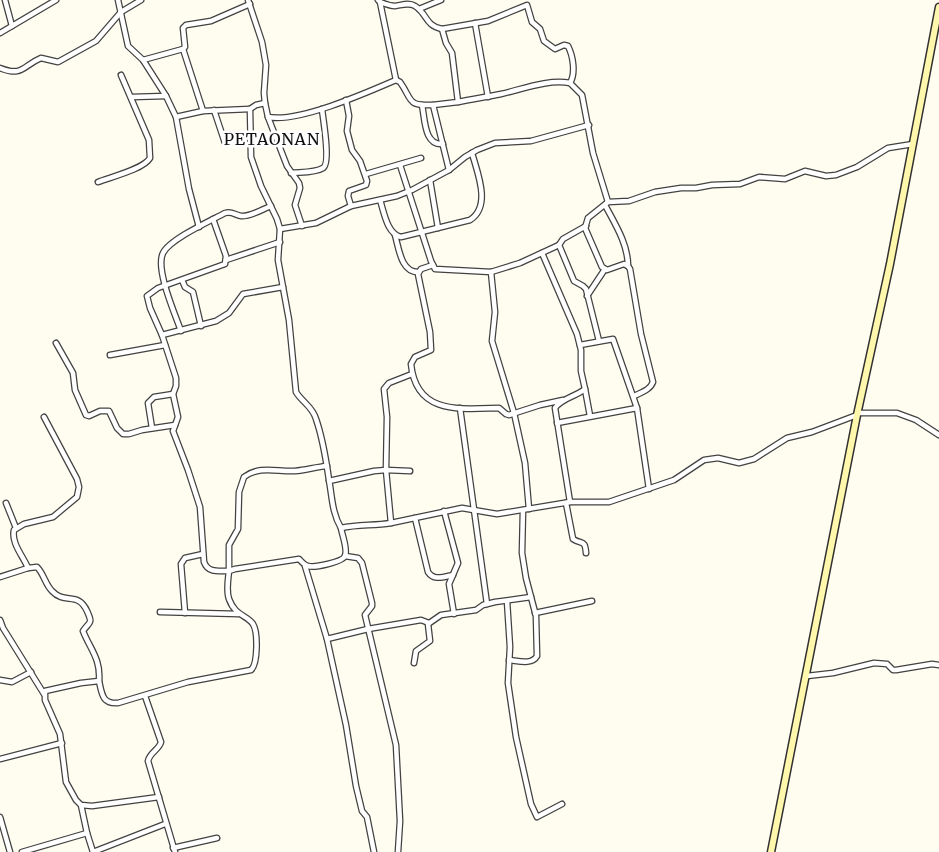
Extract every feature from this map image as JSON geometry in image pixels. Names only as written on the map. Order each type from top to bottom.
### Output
[{"type":"main road","points":[[771,852],[857,414],[890,264],[939,7]]},
{"type":"street","points":[[5,0],[12,26]]},
{"type":"street","points":[[0,33],[54,0]]},
{"type":"street","points":[[118,0],[126,42],[131,50],[142,60],[166,96],[176,116],[187,180],[199,227]]},
{"type":"street","points":[[0,68],[13,72],[25,69],[41,58],[58,62],[96,41],[121,12],[141,0]]},
{"type":"street","points":[[419,9],[441,0]]},
{"type":"street","points":[[379,1],[388,5],[415,5],[428,22],[435,28],[442,29],[488,21],[527,2],[532,22],[540,29],[545,42],[553,49],[568,46],[573,76],[570,83]]},
{"type":"street","points":[[379,1],[396,80],[400,82],[408,98],[413,103],[422,106],[458,102],[556,82],[570,83],[582,94],[606,204],[621,236],[628,260],[641,334],[653,382],[646,391],[634,396]]},
{"type":"street","points":[[203,111],[183,49],[185,47],[183,28],[186,25],[211,21],[249,2],[262,42],[266,65],[264,93],[268,117],[291,174],[300,186],[295,205],[302,226]]},
{"type":"street","points":[[475,24],[488,97]]},
{"type":"street","points":[[442,29],[446,43],[452,53],[458,102]]},
{"type":"street","points":[[142,60],[183,49]]},
{"type":"street","points":[[98,182],[143,166],[149,161],[149,140],[132,97],[121,76]]},
{"type":"street","points":[[268,117],[281,119],[322,109],[396,80]]},
{"type":"street","points":[[132,97],[166,96]]},
{"type":"street","points":[[346,100],[349,116],[347,131],[352,150],[360,161],[367,181],[366,185],[351,190],[348,193],[352,206]]},
{"type":"street","points":[[176,116],[203,111],[250,109],[265,103]]},
{"type":"street","points":[[433,105],[449,170]]},
{"type":"street","points":[[422,106],[431,141],[437,145],[443,144]]},
{"type":"street","points":[[250,109],[252,157],[261,186],[280,229],[278,260],[292,340],[296,392],[302,402],[312,409],[316,417],[327,466],[334,514],[341,528],[346,552],[342,560],[324,565],[305,566]]},
{"type":"street","points":[[291,174],[316,170],[326,165],[322,109]]},
{"type":"street","points":[[214,110],[225,143]]},
{"type":"street","points":[[280,229],[316,223],[352,206],[410,191],[449,170],[472,153],[494,143],[531,141],[589,125]]},
{"type":"street","points":[[606,269],[601,265],[586,226],[588,218],[606,204],[629,201],[655,192],[681,188],[740,184],[759,177],[785,179],[805,171],[826,176],[836,175],[857,167],[888,148],[912,144]]},
{"type":"street","points":[[380,200],[391,232],[401,237],[470,220],[478,214],[482,197],[472,153]]},
{"type":"street","points":[[366,174],[421,158]]},
{"type":"street","points":[[400,164],[435,269],[491,272],[520,263],[559,245],[563,239],[586,226]]},
{"type":"street","points":[[430,180],[438,228]]},
{"type":"street","points":[[181,331],[165,286],[161,260],[164,252],[172,243],[213,219],[230,212],[241,216],[246,215],[271,206]]},
{"type":"street","points":[[213,219],[226,260]]},
{"type":"street","points":[[395,235],[406,267],[412,272],[418,272],[433,265]]},
{"type":"street","points":[[280,242],[226,260],[225,264],[220,267],[151,291],[147,296],[176,378],[173,394],[178,417],[173,430],[200,507],[204,562],[210,570],[229,571],[299,559],[305,566],[327,639],[346,725],[359,800],[363,814],[367,817],[374,852]]},
{"type":"street","points":[[559,245],[574,282],[585,287],[599,341]]},
{"type":"street","points":[[542,253],[577,334],[580,345],[581,371],[590,416]]},
{"type":"street","points":[[587,296],[606,269],[624,264],[628,266]]},
{"type":"street","points":[[418,272],[432,348],[429,352],[413,360],[411,364],[417,388],[430,402],[469,410],[497,408],[506,414],[563,400],[574,396],[584,389]]},
{"type":"street","points":[[491,272],[495,312],[492,340],[514,413],[524,464],[529,509]]},
{"type":"street","points":[[182,280],[185,287],[193,292],[200,326]]},
{"type":"street","points":[[162,335],[216,321],[229,313],[243,294],[283,287]]},
{"type":"street","points":[[580,345],[610,338],[614,341],[641,421],[649,489]]},
{"type":"street","points":[[56,343],[73,373],[76,390],[86,415],[89,416],[100,411],[109,411],[117,428],[123,434],[175,425]]},
{"type":"street","points":[[110,355],[165,345]]},
{"type":"street","points":[[391,523],[386,470],[387,417],[384,390],[389,383],[412,374]]},
{"type":"street","points":[[152,428],[148,403],[154,397],[173,394]]},
{"type":"street","points":[[563,400],[555,408],[573,539],[585,544],[586,553]]},
{"type":"street","points":[[460,408],[487,604]]},
{"type":"street","points":[[557,423],[637,408]]},
{"type":"street","points":[[341,528],[361,524],[380,525],[462,508],[497,514],[568,503],[603,503],[674,480],[704,460],[718,458],[739,462],[754,459],[787,438],[812,432],[857,414],[897,413],[916,420],[939,434]]},
{"type":"street","points":[[28,568],[13,537],[13,532],[24,524],[53,517],[77,497],[79,493],[77,479],[44,417]]},
{"type":"street","points":[[0,577],[35,567],[40,569],[53,592],[67,599],[78,600],[83,603],[90,624],[83,631],[93,648],[98,664],[99,681],[104,699],[108,702],[118,703],[188,682],[251,670],[255,662],[255,628],[252,622],[239,614],[229,598],[228,552],[229,545],[238,529],[239,492],[243,478],[248,474],[262,470],[294,471],[327,466]]},
{"type":"street","points":[[329,481],[386,470],[410,471]]},
{"type":"street","points":[[6,503],[16,528]]},
{"type":"street","points":[[509,660],[531,662],[537,656],[535,613],[522,553],[523,510]]},
{"type":"street","points":[[444,511],[458,563],[449,584],[454,614]]},
{"type":"street","points":[[415,518],[428,572],[431,577],[453,576]]},
{"type":"street","points":[[185,613],[181,564],[185,558],[203,554]]},
{"type":"street","points":[[345,556],[358,558],[362,563],[372,603],[372,606],[365,615],[396,745],[400,821],[398,852]]},
{"type":"street","points":[[414,663],[416,651],[430,641],[427,626],[441,615],[476,610],[487,604],[531,597]]},
{"type":"street","points":[[506,601],[509,660],[508,683],[516,737],[531,804],[537,817],[562,804]]},
{"type":"street","points":[[535,613],[592,601]]},
{"type":"street","points":[[160,612],[239,614]]},
{"type":"street","points":[[0,620],[3,628],[44,694],[60,734],[66,782],[81,805],[93,852],[165,824]]},
{"type":"street","points":[[327,639],[368,629],[420,620],[429,623]]},
{"type":"street","points":[[807,676],[833,673],[874,663],[887,664],[894,670],[932,664],[939,665]]},
{"type":"street","points":[[0,680],[9,683],[31,672]]},
{"type":"street","points":[[44,694],[48,689],[99,681]]},
{"type":"street","points":[[145,696],[161,742],[160,746],[149,756],[148,761],[174,850],[217,838]]},
{"type":"street","points":[[0,759],[62,743]]},
{"type":"street","points":[[81,805],[92,806],[159,798]]},
{"type":"street","points":[[0,816],[10,852]]},
{"type":"street","points":[[22,852],[87,833]]},
{"type":"district","name":"PETAONAN","points":[[272,139]]}]
